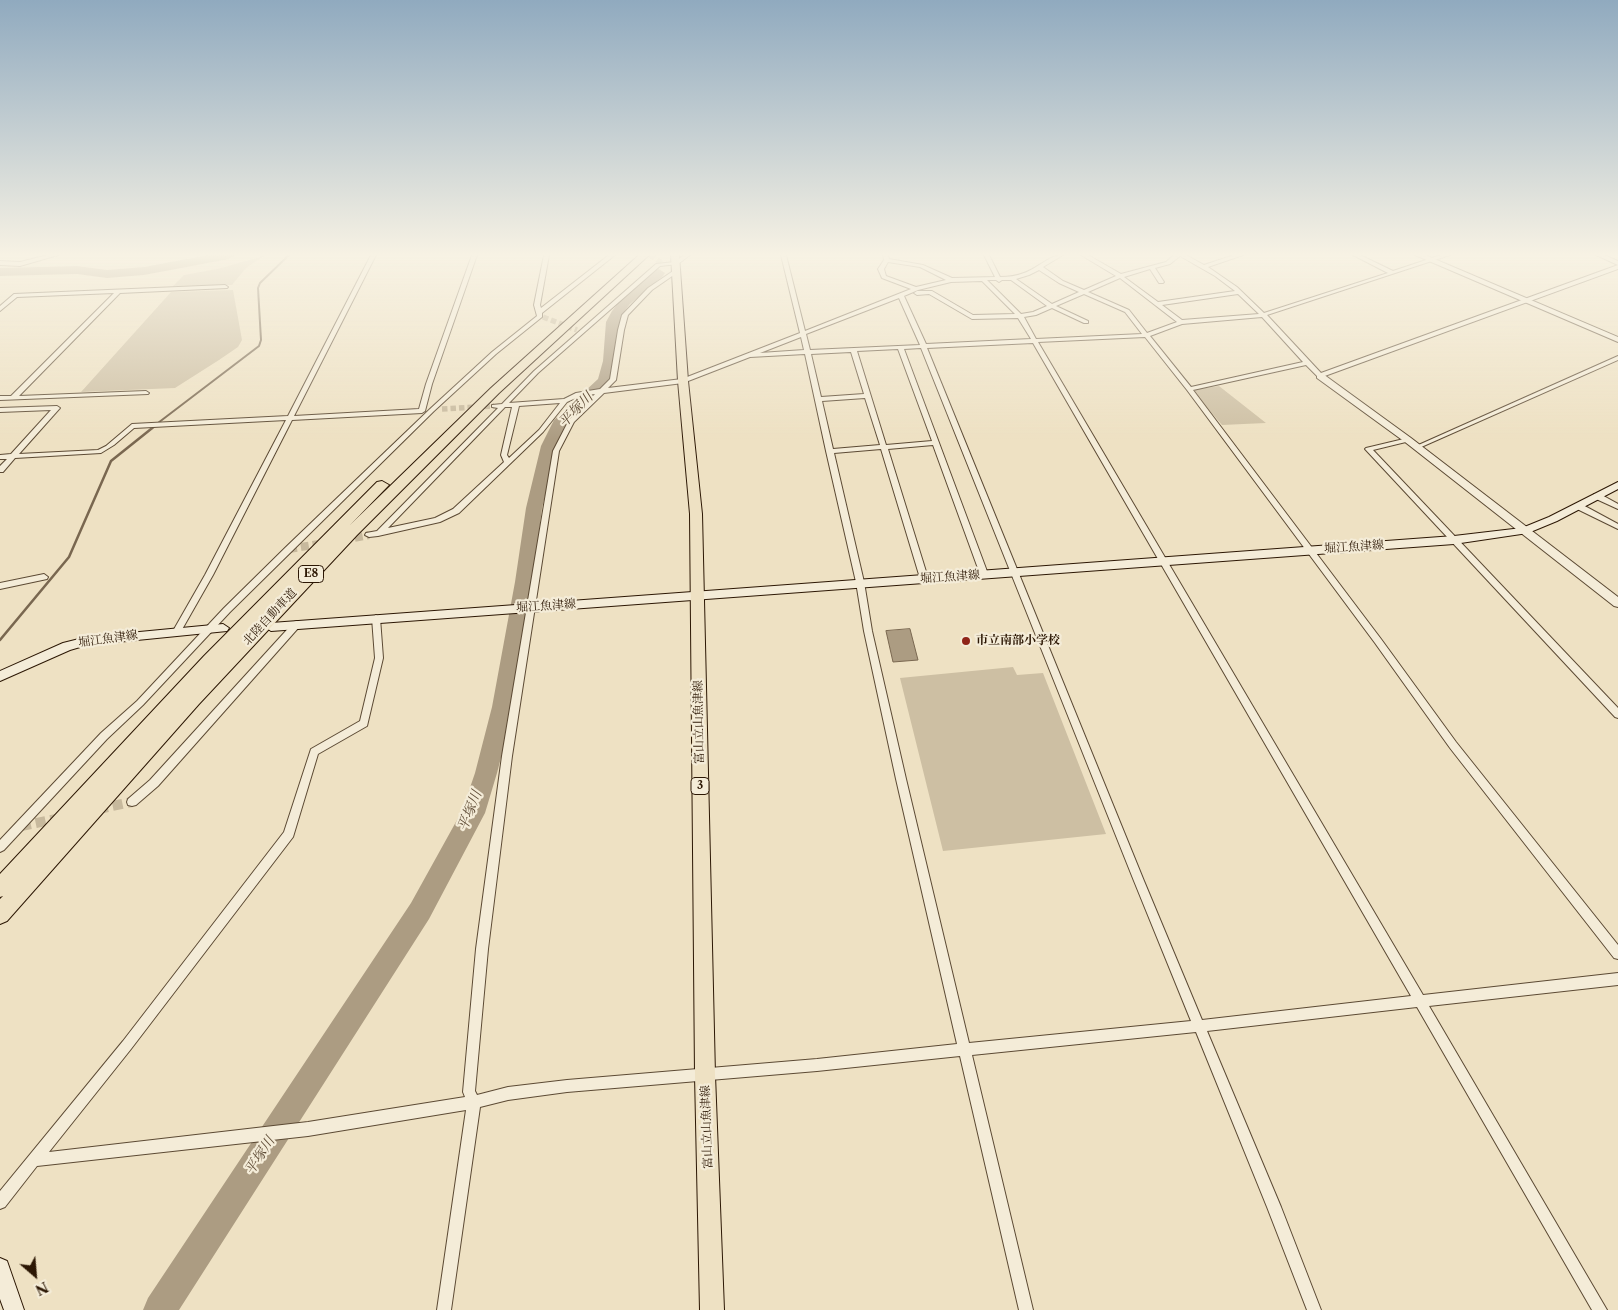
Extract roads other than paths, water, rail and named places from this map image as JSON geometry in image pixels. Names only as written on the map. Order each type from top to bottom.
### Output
[{"type":"highway","name":"北陸自動車道","points":[[0,888],[210,660],[388,479],[526,348],[563,316]]},
{"type":"highway","name":"北陸自動車道","points":[[0,914],[224,667],[372,510],[433,449],[577,316]]},
{"type":"main road","name":"富山立山魚津線","points":[[681,316],[683,381],[696,514],[705,1076],[712,1310]]},
{"type":"main road","name":"堀江魚津線","points":[[271,627],[860,582],[1015,573],[1454,540],[1524,531],[1618,485]]},
{"type":"main road","name":"堀江魚津線","points":[[0,676],[67,646],[87,641],[223,628]]},
{"type":"main road","points":[[0,1268],[14,1310]]},
{"type":"street","points":[[13,398],[94,316]]},
{"type":"street","points":[[177,631],[209,575],[343,316]]},
{"type":"street","points":[[422,411],[429,384],[453,316]]},
{"type":"street","points":[[0,847],[104,736],[140,704],[282,556],[432,410],[494,353],[540,316]]},
{"type":"street","points":[[378,534],[536,372],[597,316]]},
{"type":"street","points":[[444,1310],[474,1102],[469,1092],[482,949],[507,756],[556,451],[571,420],[613,380],[616,372],[621,330],[626,316]]},
{"type":"street","points":[[797,316],[808,354],[860,582],[868,631],[901,778],[1026,1310]]},
{"type":"street","points":[[369,535],[437,520],[456,511],[541,431],[565,401],[578,394],[683,381],[852,316]]},
{"type":"street","points":[[910,316],[1314,1310]]},
{"type":"street","points":[[1020,316],[1600,1310]]},
{"type":"street","points":[[1074,316],[1086,322]]},
{"type":"street","points":[[1132,316],[1378,641],[1453,746],[1618,954]]},
{"type":"street","points":[[1174,316],[1181,322]]},
{"type":"street","points":[[750,356],[1147,335],[1181,322],[1250,316]]},
{"type":"street","points":[[1264,316],[1320,376],[1408,440],[1618,603]]},
{"type":"street","points":[[1320,376],[1487,316]]},
{"type":"street","points":[[1561,316],[1618,340]]},
{"type":"street","points":[[900,348],[984,574]]},
{"type":"street","points":[[854,351],[924,578]]},
{"type":"street","points":[[1417,447],[1618,358]]},
{"type":"street","points":[[1189,389],[1307,363]]},
{"type":"street","points":[[0,398],[146,393]]},
{"type":"street","points":[[818,399],[868,396]]},
{"type":"street","points":[[494,406],[565,401]]},
{"type":"street","points":[[507,462],[504,455],[516,405]]},
{"type":"street","points":[[0,410],[57,408],[0,470]]},
{"type":"street","points":[[0,456],[99,452],[108,448],[132,426],[442,409]]},
{"type":"street","points":[[1408,440],[1368,449],[1618,714]]},
{"type":"street","points":[[829,450],[936,444]]},
{"type":"street","points":[[1597,496],[1618,507]]},
{"type":"street","points":[[1578,506],[1618,527]]},
{"type":"street","points":[[0,586],[44,577]]},
{"type":"street","points":[[0,1202],[191,963],[289,834],[314,752],[364,723],[379,658],[376,618]]},
{"type":"street","points":[[132,802],[154,783],[297,624]]},
{"type":"street","points":[[34,1160],[308,1129],[474,1102],[499,1094],[633,1079],[705,1076],[966,1050],[1618,979]]},
{"type":"waterway","points":[[154,426],[259,346],[261,340],[260,316]]},
{"type":"waterway","name":"平塚川","points":[[160,1310],[420,911],[473,813],[486,773],[503,707],[524,582],[534,508],[549,446],[559,423],[605,380],[610,361],[613,322],[616,316]]},
{"type":"waterway","points":[[0,640],[69,557],[111,461],[156,425]]},
{"type":"tunnel","points":[[543,317],[577,330]]},
{"type":"tunnel","points":[[442,409],[494,406]]},
{"type":"tunnel","points":[[343,540],[369,535]]},
{"type":"tunnel","points":[[289,549],[325,543]]},
{"type":"tunnel","points":[[98,809],[132,802]]},
{"type":"tunnel","points":[[21,826],[61,818]]},
{"type":"place","name":"市立南部小学校","points":[[966,641]]}]
